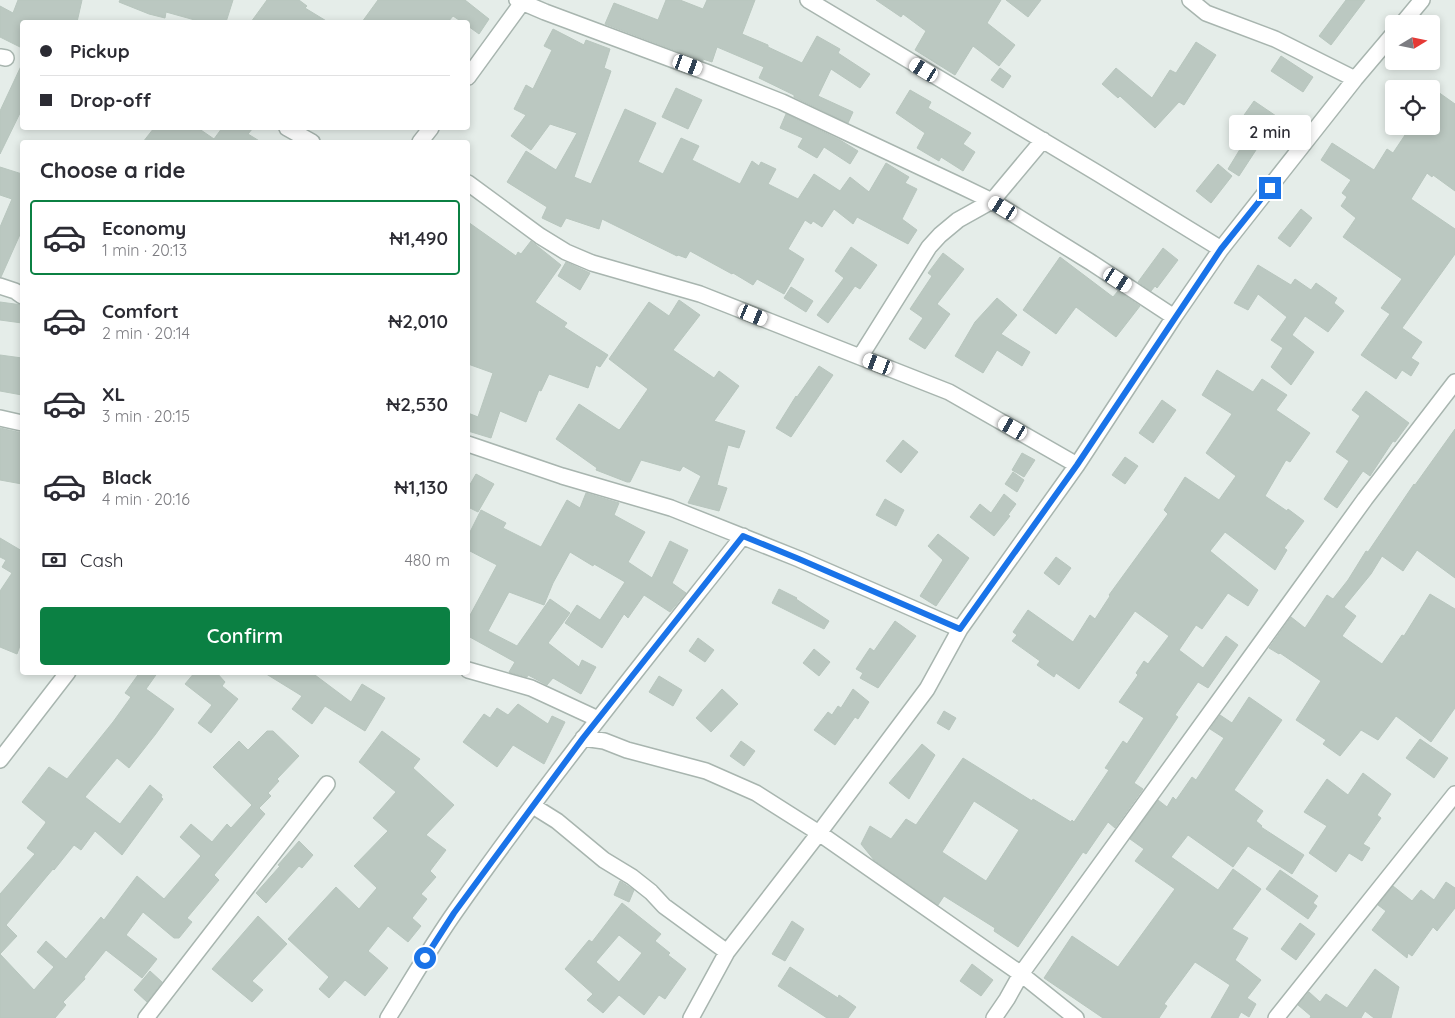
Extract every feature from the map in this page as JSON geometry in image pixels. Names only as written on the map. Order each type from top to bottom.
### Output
[{"type":"street","points":[[808,0],[1178,221],[1221,249]]},
{"type":"street","points":[[1190,0],[1206,13],[1275,39],[1355,79]]},
{"type":"street","points":[[1410,15],[1422,0]]},
{"type":"street","points":[[470,74],[521,1],[782,102],[992,201],[1092,262],[1174,317]]},
{"type":"street","points":[[691,1018],[727,952],[820,834],[927,689],[960,629],[1077,465],[1221,249],[1385,44]]},
{"type":"street","points":[[291,130],[308,140]]},
{"type":"street","points":[[860,357],[929,247],[958,220],[992,201],[1043,140]]},
{"type":"street","points":[[470,185],[540,236],[566,252],[592,263],[700,294],[949,392],[1077,465]]},
{"type":"street","points":[[0,286],[20,295]]},
{"type":"street","points":[[994,1018],[1021,974],[1365,499],[1455,382]]},
{"type":"street","points":[[0,418],[20,423]]},
{"type":"street","points":[[470,445],[562,476],[671,508],[799,559],[960,629]]},
{"type":"street","points":[[388,1018],[454,913],[583,738],[743,536]]},
{"type":"street","points":[[470,671],[531,688],[598,719]]},
{"type":"street","points":[[0,760],[66,675]]},
{"type":"street","points":[[583,738],[604,741],[627,750],[706,771],[756,793],[820,834],[1021,974],[1076,1018]]},
{"type":"street","points":[[146,1018],[327,784]]},
{"type":"street","points":[[1276,1018],[1455,794]]},
{"type":"street","points":[[533,806],[556,821],[604,860],[632,877],[651,892],[664,906],[727,952]]},
{"type":"building","points":[[18,0],[82,0],[77,20],[20,20],[20,47],[0,37],[0,6],[13,13]]},
{"type":"building","points":[[120,0],[233,0],[227,20],[195,20],[166,12],[165,18],[119,2]]},
{"type":"building","points":[[267,0],[299,0],[307,6],[305,8],[325,20],[252,20]]},
{"type":"building","points":[[378,0],[465,0],[489,19],[479,34],[470,27],[470,20],[459,20],[453,16],[450,20],[363,20]]},
{"type":"building","points":[[666,0],[680,0],[703,9],[707,0],[755,0],[742,34],[802,63],[817,36],[840,49],[838,53],[870,74],[860,88],[831,69],[818,96],[853,112],[848,123],[759,78],[764,67],[717,47],[712,62],[703,59],[703,61],[605,24],[614,3],[658,20]]},
{"type":"building","points":[[876,0],[1001,0],[987,23],[1015,45],[999,66],[973,46],[955,75],[915,50],[926,31],[903,14],[901,17]]},
{"type":"building","points":[[1006,0],[1041,0],[1028,17]]},
{"type":"building","points":[[1346,0],[1365,0],[1331,45],[1319,36]]},
{"type":"building","points":[[553,29],[584,45],[586,40],[610,49],[604,68],[611,71],[574,177],[591,184],[625,109],[656,123],[638,162],[663,174],[681,138],[699,146],[692,160],[740,184],[752,161],[759,166],[761,162],[776,169],[768,184],[798,199],[814,174],[840,191],[850,177],[869,192],[886,163],[909,177],[905,183],[917,189],[902,219],[917,230],[908,244],[857,217],[853,224],[834,209],[822,227],[813,221],[811,224],[805,220],[788,249],[804,259],[784,294],[757,279],[753,285],[690,251],[686,258],[677,256],[602,219],[599,229],[566,218],[561,227],[542,218],[547,207],[507,182],[526,151],[556,170],[577,133],[550,124],[531,150],[511,136],[526,115],[514,109],[526,85],[533,89],[552,50],[544,46]]},
{"type":"building","points":[[1196,42],[1216,55],[1184,105],[1179,102],[1155,128],[1120,96],[1118,98],[1102,84],[1116,68],[1152,98],[1170,70],[1176,73]]},
{"type":"building","points":[[1281,56],[1313,77],[1303,92],[1271,71]]},
{"type":"building","points":[[20,68],[20,113],[0,154],[0,111]]},
{"type":"building","points":[[1000,68],[1011,76],[1003,88],[991,80]]},
{"type":"building","points":[[676,88],[702,100],[688,129],[662,117]]},
{"type":"building","points":[[910,90],[931,102],[928,108],[971,133],[963,144],[975,152],[963,171],[941,157],[939,161],[917,148],[925,133],[896,113]]},
{"type":"building","points":[[1440,93],[1455,104],[1455,191],[1433,175],[1432,177],[1427,173],[1411,199],[1455,229],[1455,254],[1402,328],[1422,342],[1411,358],[1419,363],[1411,376],[1402,370],[1396,379],[1361,355],[1390,314],[1381,308],[1402,279],[1343,237],[1356,218],[1341,206],[1347,197],[1342,193],[1351,180],[1321,160],[1332,143],[1374,170],[1387,149],[1393,153],[1405,135],[1440,135]]},
{"type":"building","points":[[1254,101],[1279,118],[1239,176],[1228,169],[1245,141],[1232,132]]},
{"type":"building","points":[[786,114],[840,140],[858,151],[850,164],[824,147],[817,158],[798,147],[803,138],[780,128]]},
{"type":"building","points":[[152,130],[201,130],[214,139],[221,130],[251,130],[248,134],[258,140],[145,140]]},
{"type":"building","points":[[1218,164],[1232,176],[1211,203],[1196,191]]},
{"type":"building","points":[[0,167],[20,173],[20,234],[1,277],[0,227],[12,199],[0,195]]},
{"type":"building","points":[[1301,209],[1312,218],[1290,247],[1278,238]]},
{"type":"building","points":[[470,223],[516,256],[518,252],[521,254],[531,241],[561,265],[535,302],[567,323],[564,327],[608,355],[600,367],[596,365],[588,388],[549,374],[541,391],[539,390],[526,422],[500,411],[491,438],[470,432],[470,414],[478,417],[493,373],[470,365]]},
{"type":"building","points":[[851,247],[877,265],[860,289],[855,286],[828,323],[817,315],[844,278],[835,271]]},
{"type":"building","points":[[1163,248],[1178,260],[1157,288],[1155,286],[1151,291],[1138,282]]},
{"type":"building","points":[[943,253],[964,269],[937,304],[950,314],[925,349],[909,339],[923,318],[910,309],[932,276],[928,273]]},
{"type":"building","points":[[1060,257],[1113,297],[1118,291],[1140,306],[1116,337],[1076,307],[1056,334],[1023,310]]},
{"type":"building","points":[[566,262],[590,273],[580,290],[558,276]]},
{"type":"building","points":[[1258,265],[1291,285],[1295,279],[1311,290],[1316,283],[1337,298],[1334,303],[1344,311],[1328,332],[1305,316],[1292,335],[1314,352],[1291,385],[1271,367],[1283,348],[1271,340],[1287,317],[1258,294],[1248,310],[1234,303]]},
{"type":"building","points":[[791,287],[813,301],[806,312],[784,298]]},
{"type":"building","points":[[997,298],[1017,315],[1001,334],[1030,352],[1022,366],[997,350],[983,373],[955,356],[975,322]]},
{"type":"building","points":[[679,300],[700,315],[673,350],[714,378],[719,371],[739,386],[714,421],[745,431],[739,448],[728,445],[717,485],[727,488],[719,511],[688,503],[701,476],[683,466],[680,471],[641,460],[630,482],[627,482],[596,470],[597,468],[556,439],[579,404],[619,430],[621,428],[648,389],[609,359],[649,302],[669,316]]},
{"type":"building","points":[[0,302],[20,305],[20,323],[0,320]]},
{"type":"building","points":[[0,355],[20,358],[20,395],[0,391]]},
{"type":"building","points":[[819,366],[833,375],[791,437],[776,428],[796,396]]},
{"type":"building","points":[[1217,370],[1253,392],[1262,379],[1287,395],[1276,410],[1310,433],[1290,462],[1286,460],[1265,496],[1304,521],[1284,548],[1287,550],[1275,570],[1225,532],[1210,551],[1258,590],[1248,606],[1228,593],[1202,629],[1196,625],[1179,650],[1203,668],[1226,636],[1238,645],[1208,688],[1198,682],[1175,715],[1178,717],[1134,783],[1143,789],[1115,828],[1108,822],[1086,854],[1083,852],[1018,947],[994,931],[995,928],[944,896],[938,905],[874,860],[861,844],[870,826],[891,839],[906,819],[916,825],[963,758],[1032,801],[1033,799],[1074,822],[1109,770],[1105,768],[1123,741],[1127,744],[1144,718],[1119,702],[1138,675],[1136,673],[1144,661],[1148,664],[1169,636],[1135,611],[1079,689],[1056,673],[1054,677],[1037,665],[1040,661],[1012,641],[1017,635],[1013,632],[1028,610],[1073,642],[1090,615],[1095,619],[1109,595],[1168,514],[1164,510],[1185,477],[1219,500],[1236,476],[1206,453],[1232,414],[1202,395]],"holes":[[[974,801],[1019,830],[986,881],[942,852]]]},
{"type":"building","points":[[1366,391],[1409,423],[1395,442],[1393,441],[1370,476],[1363,471],[1337,508],[1324,499],[1349,461],[1336,452],[1360,416],[1352,410]]},
{"type":"building","points":[[1162,400],[1176,410],[1153,443],[1139,433]]},
{"type":"building","points":[[0,428],[20,433],[20,484],[0,480]]},
{"type":"building","points":[[1455,429],[1455,578],[1417,550],[1403,571],[1382,556],[1371,574],[1344,607],[1356,616],[1342,636],[1382,664],[1402,635],[1404,636],[1430,594],[1455,609],[1455,708],[1431,742],[1396,716],[1378,740],[1361,730],[1340,756],[1323,744],[1326,740],[1296,720],[1321,681],[1280,653],[1269,648],[1291,617],[1305,628],[1327,595],[1333,599]]},
{"type":"building","points":[[903,440],[918,452],[901,473],[886,461]]},
{"type":"building","points":[[1022,453],[1035,460],[1024,477],[1012,470]]},
{"type":"building","points":[[1125,457],[1138,466],[1125,484],[1112,475]]},
{"type":"building","points":[[1013,472],[1024,480],[1017,492],[1005,484]]},
{"type":"building","points":[[476,474],[494,484],[478,512],[470,508],[470,484]]},
{"type":"building","points":[[586,493],[619,503],[614,515],[645,532],[628,562],[652,578],[670,541],[688,550],[672,583],[686,593],[670,612],[644,595],[628,618],[624,614],[602,648],[565,623],[577,605],[600,620],[625,582],[570,552],[553,583],[544,605],[509,592],[488,631],[517,646],[550,599],[570,613],[548,643],[579,667],[582,660],[596,667],[581,694],[553,678],[547,685],[528,675],[527,677],[509,672],[515,662],[470,637],[470,615],[497,565],[470,551],[470,532],[481,510],[506,523],[503,528],[541,547],[567,500],[580,508]]},
{"type":"building","points":[[1004,494],[1016,504],[1008,515],[1010,516],[994,536],[970,517],[980,504],[991,513]]},
{"type":"building","points":[[885,499],[904,510],[896,526],[876,515]]},
{"type":"building","points":[[938,534],[969,558],[936,606],[920,596],[943,560],[928,546]]},
{"type":"building","points":[[0,538],[20,550],[20,646],[17,654],[0,647],[0,591],[12,573],[2,567],[6,560],[0,557]]},
{"type":"building","points":[[1056,557],[1071,568],[1059,585],[1044,573]]},
{"type":"building","points":[[779,589],[797,598],[829,621],[824,629],[772,603]]},
{"type":"building","points":[[895,621],[916,636],[878,688],[860,678],[863,673],[856,669],[870,648],[874,651]]},
{"type":"building","points":[[698,638],[714,650],[705,662],[689,651]]},
{"type":"building","points":[[814,649],[830,662],[819,676],[803,663]]},
{"type":"building","points":[[138,675],[156,675],[146,689],[174,709],[129,768],[117,758],[85,797],[120,824],[150,785],[162,795],[163,799],[122,855],[95,831],[81,850],[74,845],[6,925],[17,936],[0,954],[0,894],[35,854],[27,848],[46,822],[22,802],[49,767],[67,779],[131,697],[125,693]]},
{"type":"building","points":[[192,675],[219,675],[225,682],[222,686],[238,699],[211,733],[198,723],[212,705],[185,684]]},
{"type":"building","points":[[268,675],[315,675],[351,702],[362,684],[385,698],[365,731],[325,706],[312,724],[292,709],[302,696]]},
{"type":"building","points":[[659,676],[682,690],[673,706],[649,692]]},
{"type":"building","points":[[722,689],[738,704],[711,732],[696,718]]},
{"type":"building","points":[[853,689],[869,702],[858,719],[855,717],[835,745],[814,730],[828,712],[832,715],[838,706],[841,708]]},
{"type":"building","points":[[1249,697],[1282,720],[1234,790],[1263,811],[1256,821],[1261,827],[1304,855],[1292,874],[1248,846],[1233,867],[1188,835],[1171,857],[1218,890],[1233,869],[1261,889],[1232,929],[1248,938],[1235,960],[1261,980],[1247,998],[1256,1004],[1249,1017],[1241,1012],[1238,1018],[1211,1018],[1230,985],[1195,962],[1164,1004],[1167,1006],[1159,1018],[1103,1018],[1044,978],[1072,936],[1118,967],[1175,889],[1135,861],[1144,849],[1130,839],[1158,800],[1167,807],[1173,797],[1176,800],[1192,777],[1196,780],[1224,738],[1210,729],[1220,715],[1232,723]]},
{"type":"building","points":[[518,704],[548,724],[552,716],[565,722],[544,764],[513,745],[497,767],[463,742],[484,714],[490,718],[497,708],[508,715]]},
{"type":"building","points":[[944,711],[956,718],[949,730],[937,723]]},
{"type":"building","points":[[267,731],[273,731],[299,756],[277,779],[279,781],[268,793],[271,796],[259,808],[265,814],[214,875],[219,880],[187,918],[192,922],[179,938],[174,938],[143,912],[126,935],[157,959],[142,978],[106,950],[84,977],[85,979],[63,1002],[66,1005],[55,1018],[0,1018],[0,954],[34,990],[54,967],[37,952],[46,941],[66,959],[101,917],[104,920],[137,876],[164,899],[201,856],[180,837],[191,824],[212,842],[227,824],[231,828],[252,805],[213,767],[239,741],[248,750]]},
{"type":"building","points":[[382,731],[420,759],[413,768],[454,805],[426,835],[446,850],[430,871],[436,877],[421,894],[427,899],[412,918],[421,926],[408,942],[388,926],[368,951],[388,968],[365,996],[345,980],[329,998],[319,989],[329,977],[288,939],[336,887],[359,909],[377,888],[354,866],[388,831],[373,818],[396,792],[359,762]]},
{"type":"building","points":[[1420,739],[1448,758],[1434,778],[1406,758]]},
{"type":"building","points":[[741,741],[755,751],[744,766],[730,756]]},
{"type":"building","points":[[922,744],[935,755],[909,799],[889,783]]},
{"type":"building","points":[[1363,773],[1391,794],[1377,815],[1381,818],[1363,844],[1370,848],[1362,861],[1349,853],[1336,872],[1309,853],[1327,826],[1304,812],[1327,779],[1348,795]]},
{"type":"building","points":[[299,841],[313,855],[302,868],[299,866],[266,903],[256,893]]},
{"type":"building","points":[[1280,870],[1318,896],[1313,903],[1317,906],[1308,919],[1266,889]]},
{"type":"building","points":[[620,881],[634,890],[629,902],[614,895]]},
{"type":"building","points":[[1446,882],[1455,888],[1455,908],[1437,931],[1433,927],[1412,956],[1408,953],[1407,958],[1372,930],[1386,911],[1378,905],[1393,886],[1412,901],[1421,890],[1434,900]]},
{"type":"building","points":[[622,903],[661,934],[655,941],[670,953],[668,955],[686,969],[665,999],[659,995],[644,1015],[619,995],[603,1013],[587,1000],[593,994],[565,969],[589,940],[592,942]],"holes":[[[619,935],[642,953],[619,982],[596,962]]]},
{"type":"building","points":[[258,916],[287,944],[252,981],[263,990],[252,1002],[212,969]]},
{"type":"building","points":[[792,921],[804,929],[785,961],[772,954]]},
{"type":"building","points":[[1300,923],[1315,934],[1296,960],[1281,949]]},
{"type":"building","points":[[972,964],[993,980],[981,996],[960,981]]},
{"type":"building","points":[[790,967],[838,998],[839,995],[856,1007],[848,1018],[827,1018],[778,986]]},
{"type":"building","points":[[1375,969],[1399,987],[1391,1018],[1374,1018],[1365,1011],[1361,1018],[1310,1018],[1311,1016],[1298,1005],[1309,992],[1320,1002],[1326,994],[1347,1008]]},
{"type":"building","points":[[150,971],[162,982],[147,1002],[134,990]]},
{"type":"route","points":[[425,958],[454,913],[583,738],[743,536],[960,629],[1077,465],[1221,249],[1270,188]]}]
